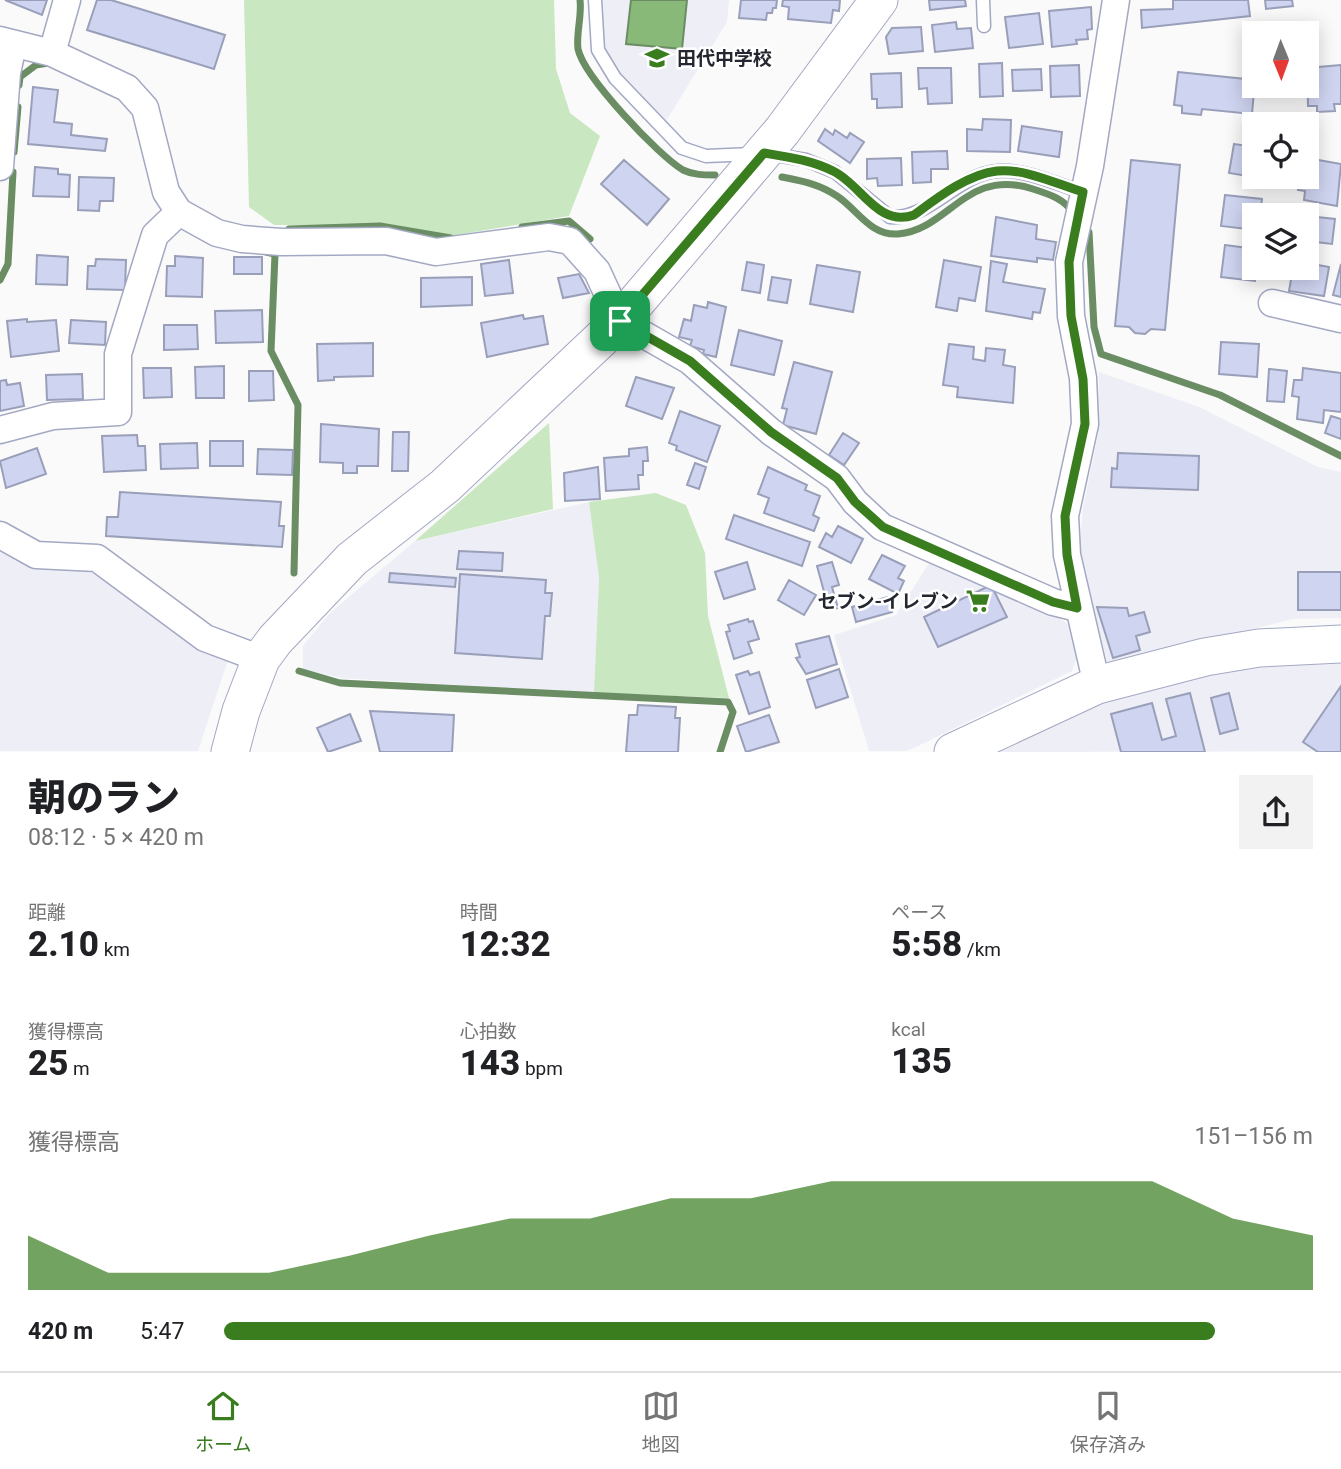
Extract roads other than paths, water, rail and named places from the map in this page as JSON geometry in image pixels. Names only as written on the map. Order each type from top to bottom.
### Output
[{"type":"street","points":[[52,53],[67,0]]},
{"type":"street","points":[[230,751],[241,710],[261,659],[275,640],[352,559],[445,486],[620,321],[764,153],[878,0]]},
{"type":"street","points":[[1097,685],[1077,608],[1067,555],[1065,516],[1085,424],[1083,379],[1071,316],[1069,262],[1090,166],[1116,0]]},
{"type":"street","points":[[0,167],[7,73],[6,43],[52,53],[127,88],[145,108],[166,192],[179,212],[217,233],[242,239],[281,242],[386,241],[436,251],[549,237],[570,242],[597,271],[620,321],[690,361],[771,432],[837,478],[855,502],[883,527],[1053,602],[1077,608]]},
{"type":"street","points":[[0,430],[53,416],[118,412],[118,354],[155,235],[179,212]]},
{"type":"street","points":[[1272,303],[1341,319]]},
{"type":"street","points":[[0,536],[36,555],[97,558],[205,638],[261,659]]},
{"type":"street","points":[[953,751],[1097,685],[1245,650],[1341,644]]},
{"type":"lane","points":[[595,0],[598,50],[615,78],[682,148],[705,156],[764,153],[806,160],[835,172],[890,217],[904,218],[914,215],[977,176],[997,171],[1014,172],[1083,192]]},
{"type":"lane","points":[[983,0],[984,26]]},
{"type":"waterway","points":[[580,0],[578,49],[593,78],[640,133],[672,162],[691,173],[715,175]]},
{"type":"waterway","points":[[19,85],[20,77],[36,65],[48,63]]},
{"type":"waterway","points":[[14,152],[18,107]]},
{"type":"waterway","points":[[0,280],[8,264],[13,172]]},
{"type":"waterway","points":[[782,177],[830,192],[844,201],[864,221],[879,231],[888,233],[916,230],[974,193],[991,186],[1010,184],[1033,189],[1060,200],[1073,212]]},
{"type":"waterway","points":[[522,227],[569,221],[590,239]]},
{"type":"waterway","points":[[1083,224],[1089,232],[1094,327],[1101,354],[1220,395],[1341,456]]},
{"type":"waterway","points":[[289,229],[380,226],[451,238]]},
{"type":"waterway","points":[[266,252],[275,254],[271,351],[298,405],[294,573]]},
{"type":"waterway","points":[[299,671],[340,683],[728,702],[733,712],[720,752]]},
{"type":"place","name":"田代中学校","points":[[657,58]]},
{"type":"place","name":"セブン-イレブン","points":[[978,601]]}]
